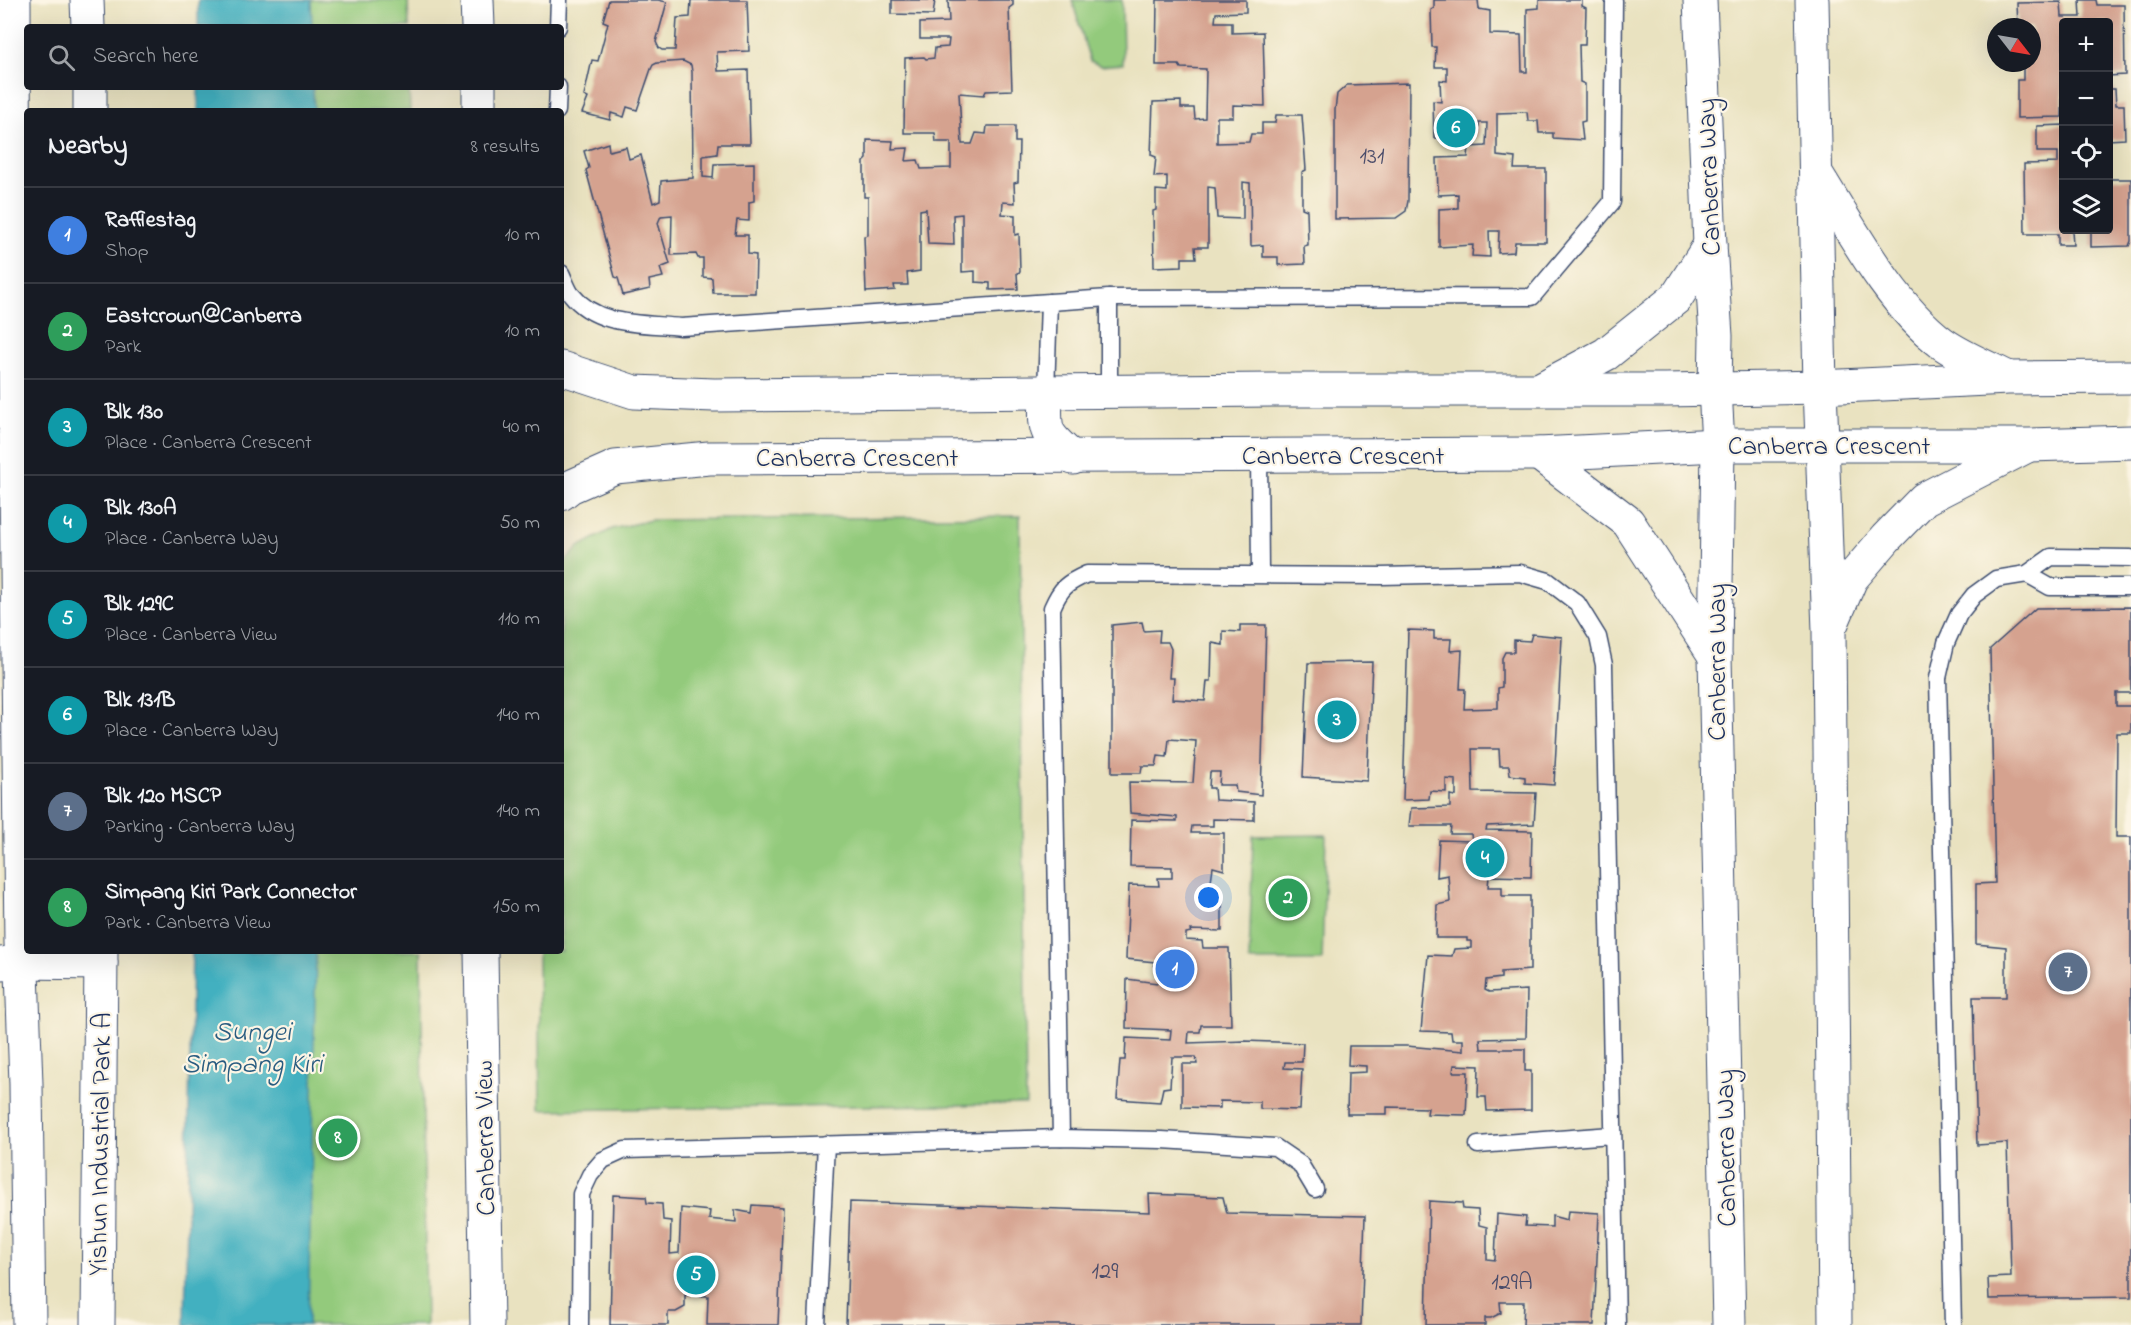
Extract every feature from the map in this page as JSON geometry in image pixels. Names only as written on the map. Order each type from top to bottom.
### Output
[{"type":"street","points":[[14,0],[15,377],[10,963],[26,1084],[29,1325]]},
{"type":"street","points":[[87,0],[88,24]]},
{"type":"street","points":[[477,0],[478,24]]},
{"type":"street","name":"Canberra Way","points":[[1700,0],[1716,336],[1715,388],[1718,445],[1715,656],[1729,1325]]},
{"type":"street","points":[[1812,0],[1820,387],[1829,631],[1835,1325]]},
{"type":"street","points":[[90,90],[90,108]]},
{"type":"street","points":[[479,90],[479,108]]},
{"type":"street","points":[[1816,173],[1884,280],[1908,310],[1942,343],[2008,378]]},
{"type":"street","points":[[1540,389],[1606,354],[1676,298],[1710,245]]},
{"type":"street","points":[[564,369],[634,392],[714,395],[1665,390],[1820,387],[2008,378],[2131,377]]},
{"type":"street","points":[[1046,392],[1045,425],[1051,439],[1074,458]]},
{"type":"street","name":"Canberra Crescent","points":[[564,492],[615,467],[709,458],[1539,454],[1718,445],[2029,445],[2131,442]]},
{"type":"street","points":[[1829,631],[1851,579],[1924,499],[2029,445]]},
{"type":"street","points":[[1539,454],[1628,522],[1715,656]]},
{"type":"street","name":"Canberra View","points":[[481,954],[487,1325]]},
{"type":"street","name":"Yishun Industrial Park A","points":[[10,963],[101,957],[98,1325]]},
{"type":"lane","points":[[558,24],[559,0]]},
{"type":"lane","points":[[564,280],[570,293],[584,307],[600,317],[681,327],[1109,298],[1532,297],[1612,202],[1614,0]]},
{"type":"lane","points":[[557,108],[558,90]]},
{"type":"lane","points":[[1109,298],[1109,392]]},
{"type":"lane","points":[[1046,392],[1049,302]]},
{"type":"lane","points":[[1259,455],[1260,573]]},
{"type":"lane","points":[[1953,1325],[1938,678],[1950,633],[1959,614],[1974,595],[1996,579],[2027,574],[2050,558],[2131,558]]},
{"type":"lane","points":[[1061,1138],[1052,608],[1059,592],[1069,582],[1087,574],[1260,573],[1381,576],[1520,573],[1548,581],[1577,603],[1598,637],[1604,665],[1617,1325]]},
{"type":"lane","points":[[2027,574],[2050,586],[2131,587]]},
{"type":"lane","points":[[1478,1145],[1612,1135]]},
{"type":"lane","points":[[580,1325],[581,1194],[590,1175],[603,1160],[625,1150],[1061,1138],[1162,1140],[1275,1147],[1300,1164],[1315,1190]]},
{"type":"lane","points":[[817,1325],[826,1144]]},
{"type":"green space","points":[[241,0],[408,0],[409,24],[241,24]]},
{"type":"green space","points":[[1072,0],[1122,0],[1123,64],[1101,66],[1090,61]]},
{"type":"green space","points":[[242,90],[409,90],[410,108],[242,108]]},
{"type":"green space","points":[[1020,516],[1026,1104],[540,1110],[538,954],[564,954],[564,563],[580,546],[612,529],[651,520]]},
{"type":"green space","points":[[1326,835],[1322,961],[1249,961],[1253,836]]},
{"type":"green space","points":[[250,954],[421,954],[426,1325],[254,1325]]},
{"type":"water","points":[[198,0],[311,0],[312,24],[198,24]]},
{"type":"water","points":[[198,90],[313,90],[314,108],[198,108]]},
{"type":"water","name":"Sungei Simpang Kiri","points":[[192,954],[316,954],[308,1325],[185,1325]]},
{"type":"building","points":[[609,0],[667,2],[656,42],[662,50],[675,50],[677,18],[690,17],[691,0],[747,0],[749,51],[717,52],[718,71],[748,70],[750,144],[718,144],[717,154],[703,156],[703,177],[713,178],[714,164],[754,163],[754,201],[749,202],[749,221],[737,220],[735,235],[748,235],[748,254],[756,255],[755,293],[713,293],[712,278],[703,277],[703,258],[698,258],[696,254],[671,255],[672,215],[661,216],[658,223],[670,264],[660,268],[663,277],[649,280],[650,289],[623,295],[618,278],[615,277],[586,170],[589,168],[584,151],[608,143],[609,151],[626,147],[629,159],[641,155],[653,203],[660,200],[661,181],[693,178],[692,72],[691,65],[683,61],[657,63],[651,69],[637,110],[627,107],[624,117],[611,113],[610,120],[582,113],[588,98],[584,96],[592,60],[598,61],[608,23],[603,21]]},
{"type":"building","points":[[892,0],[935,0],[933,15],[892,14]]},
{"type":"building","points":[[948,0],[1013,0],[1013,5],[1009,8],[1012,90],[986,91],[984,95],[959,93],[962,144],[972,144],[976,133],[986,134],[987,126],[1015,126],[1015,142],[1019,142],[1018,182],[1014,183],[1015,203],[1003,202],[1002,214],[1015,215],[1015,235],[1019,234],[1018,289],[990,290],[990,283],[975,282],[975,271],[962,272],[962,214],[953,215],[954,245],[928,244],[926,209],[920,210],[920,271],[907,273],[908,285],[894,285],[895,290],[866,292],[864,236],[868,235],[868,197],[864,197],[864,162],[867,159],[867,140],[893,141],[892,149],[908,148],[906,161],[918,160],[921,169],[951,168],[951,142],[936,142],[935,133],[904,133],[905,58],[934,58],[935,48],[948,47],[949,39],[920,39],[920,23],[949,22]]},
{"type":"building","points":[[1157,0],[1246,0],[1246,12],[1216,13],[1215,22],[1232,22],[1232,33],[1263,32],[1265,106],[1233,105],[1233,117],[1217,117],[1217,143],[1249,142],[1251,134],[1262,134],[1262,123],[1275,123],[1276,115],[1302,115],[1306,170],[1302,172],[1302,208],[1307,210],[1308,245],[1304,246],[1305,264],[1278,265],[1278,257],[1263,257],[1263,245],[1251,246],[1250,183],[1243,182],[1243,219],[1217,218],[1215,188],[1208,187],[1208,247],[1195,247],[1196,258],[1182,258],[1182,266],[1154,267],[1153,211],[1156,210],[1156,190],[1167,191],[1167,176],[1154,177],[1156,157],[1151,155],[1153,102],[1181,101],[1181,108],[1194,108],[1195,119],[1205,118],[1206,69],[1181,68],[1179,65],[1156,65]]},
{"type":"building","points":[[1434,0],[1478,0],[1479,9],[1490,11],[1490,34],[1521,35],[1522,72],[1527,72],[1527,9],[1539,8],[1539,0],[1582,0],[1582,6],[1586,8],[1585,45],[1579,45],[1580,82],[1585,84],[1585,121],[1581,122],[1583,140],[1553,138],[1553,133],[1539,133],[1538,121],[1528,121],[1527,112],[1497,113],[1497,156],[1515,158],[1514,169],[1546,169],[1546,242],[1515,242],[1514,252],[1498,253],[1499,231],[1489,231],[1490,257],[1472,256],[1473,245],[1439,247],[1439,209],[1458,208],[1458,194],[1438,195],[1437,158],[1468,157],[1469,147],[1486,146],[1487,123],[1479,123],[1478,138],[1434,138],[1433,101],[1441,102],[1440,80],[1447,81],[1447,67],[1435,67],[1436,47],[1432,47],[1431,10],[1434,8]]},
{"type":"building","points":[[2080,0],[2096,0],[2097,5],[2124,5],[2125,75],[2113,76],[2113,18],[2059,18],[2059,117],[2017,118],[2017,80],[2023,80],[2023,72],[2041,72],[2041,18],[2018,18],[2017,3],[2061,2],[2062,17],[2081,17]]},
{"type":"building","points":[[1409,83],[1406,211],[1396,218],[1335,219],[1337,94],[1347,85]]},
{"type":"building","points":[[2113,89],[2115,89],[2116,105],[2124,105],[2125,139],[2113,140]]},
{"type":"building","points":[[2059,125],[2059,234],[2072,234],[2073,245],[2058,245],[2058,234],[2025,234],[2024,164],[2058,163],[2058,152],[2037,152],[2037,126]]},
{"type":"building","points":[[2113,179],[2131,179],[2131,241],[2129,246],[2091,247],[2091,234],[2113,234]]},
{"type":"building","points":[[2131,607],[2131,693],[2116,693],[2116,706],[2131,706],[2131,733],[2117,733],[2116,837],[2131,837],[2131,1297],[1989,1299],[1988,1278],[2011,1277],[2007,1143],[1977,1145],[1973,997],[2006,997],[2006,947],[1976,944],[1976,884],[1995,883],[1990,649],[2036,608]]},
{"type":"building","points":[[1142,622],[1144,631],[1160,630],[1159,642],[1168,642],[1171,649],[1169,678],[1174,678],[1172,699],[1205,701],[1207,681],[1211,681],[1212,643],[1223,645],[1223,631],[1240,632],[1240,625],[1266,625],[1261,795],[1236,792],[1235,785],[1219,785],[1220,772],[1210,772],[1209,788],[1214,788],[1215,800],[1254,802],[1254,820],[1213,819],[1213,826],[1192,826],[1191,833],[1224,833],[1224,870],[1213,867],[1209,895],[1222,899],[1222,931],[1190,930],[1191,932],[1186,933],[1186,940],[1202,941],[1203,948],[1229,948],[1231,1025],[1201,1025],[1200,1032],[1189,1032],[1188,1043],[1245,1041],[1303,1043],[1302,1062],[1285,1062],[1284,1068],[1302,1069],[1300,1110],[1260,1109],[1260,1102],[1220,1101],[1220,1108],[1182,1107],[1182,1064],[1197,1064],[1196,1057],[1172,1057],[1170,1087],[1163,1088],[1160,1102],[1117,1099],[1120,1060],[1125,1060],[1126,1038],[1170,1040],[1171,1030],[1126,1028],[1127,979],[1165,984],[1169,981],[1169,970],[1154,968],[1155,962],[1126,959],[1129,885],[1159,886],[1158,878],[1172,878],[1172,867],[1130,866],[1131,820],[1177,821],[1177,817],[1130,813],[1129,782],[1193,783],[1196,741],[1169,739],[1167,757],[1158,756],[1156,766],[1142,766],[1141,773],[1112,773],[1112,625]]},
{"type":"building","points":[[1408,630],[1434,631],[1434,639],[1451,639],[1450,651],[1462,650],[1460,689],[1465,689],[1464,709],[1498,708],[1498,688],[1502,687],[1502,658],[1505,652],[1514,652],[1514,640],[1530,641],[1532,634],[1562,637],[1554,785],[1525,783],[1525,777],[1510,775],[1509,766],[1500,766],[1499,749],[1472,749],[1473,792],[1536,793],[1534,824],[1487,826],[1486,830],[1532,831],[1531,877],[1489,876],[1488,887],[1502,887],[1502,896],[1530,896],[1530,970],[1501,972],[1501,978],[1486,980],[1485,990],[1489,992],[1527,990],[1526,1038],[1480,1039],[1481,1049],[1525,1049],[1525,1071],[1531,1071],[1531,1110],[1487,1111],[1486,1097],[1478,1097],[1479,1066],[1454,1065],[1453,1072],[1468,1072],[1466,1115],[1427,1114],[1428,1108],[1387,1107],[1387,1114],[1347,1114],[1348,1073],[1366,1072],[1366,1066],[1348,1065],[1349,1046],[1406,1046],[1463,1051],[1463,1040],[1452,1040],[1451,1032],[1421,1031],[1428,955],[1452,956],[1454,949],[1471,948],[1471,941],[1467,941],[1467,938],[1436,938],[1437,905],[1450,902],[1448,875],[1437,877],[1439,840],[1472,841],[1471,834],[1450,834],[1451,826],[1409,826],[1411,808],[1450,807],[1450,795],[1456,796],[1456,780],[1446,779],[1446,792],[1430,791],[1429,799],[1403,800]]},
{"type":"building","points":[[1372,662],[1367,781],[1303,777],[1308,663]]},
{"type":"building","points":[[1149,1194],[1223,1197],[1227,1213],[1365,1216],[1361,1325],[846,1325],[850,1202],[1150,1212]]},
{"type":"building","points":[[613,1195],[646,1197],[647,1203],[662,1204],[663,1220],[671,1221],[670,1254],[679,1253],[681,1208],[710,1211],[709,1219],[736,1222],[735,1210],[751,1213],[752,1205],[783,1207],[778,1325],[707,1325],[708,1296],[685,1295],[685,1307],[676,1312],[668,1312],[668,1325],[610,1325]]},
{"type":"building","points":[[1429,1201],[1462,1203],[1463,1209],[1478,1210],[1479,1225],[1487,1227],[1487,1259],[1495,1260],[1497,1214],[1526,1217],[1525,1226],[1552,1227],[1552,1216],[1567,1220],[1568,1211],[1599,1213],[1594,1325],[1523,1325],[1524,1302],[1500,1302],[1501,1313],[1485,1318],[1485,1325],[1426,1325]]},
{"type":"place","name":"Blk 131B","points":[[1456,128]]},
{"type":"place","name":"Blk 130","points":[[1337,720]]},
{"type":"place","name":"Blk 130A","points":[[1485,858]]},
{"type":"place","name":"Eastcrown@Canberra","points":[[1288,898]]},
{"type":"place","name":"Rafflestag","points":[[1175,969]]},
{"type":"place","name":"Blk 120 MSCP","points":[[2068,972]]},
{"type":"place","name":"Simpang Kiri Park Connector","points":[[338,1138]]},
{"type":"place","name":"Blk 129C","points":[[696,1275]]}]
